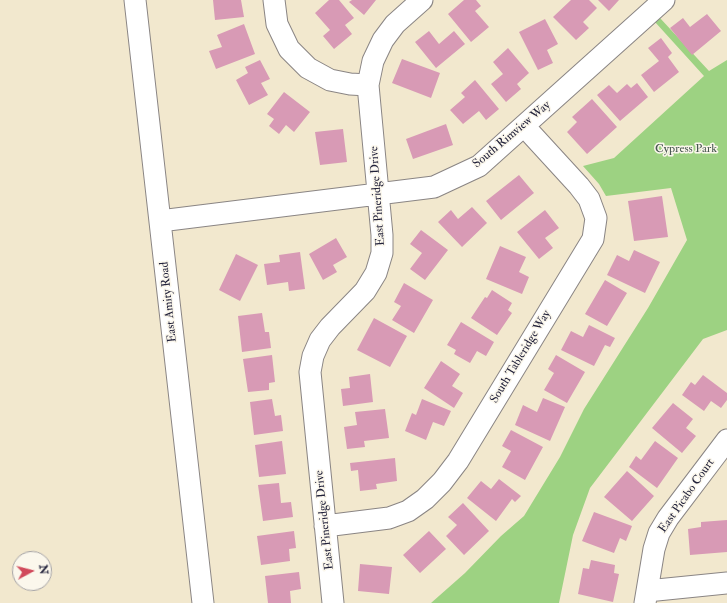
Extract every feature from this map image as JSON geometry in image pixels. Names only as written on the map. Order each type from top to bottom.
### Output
[{"type":"street","name":"East Amity Road","points":[[135,0],[203,603]]},
{"type":"street","points":[[274,0],[277,24],[289,49],[308,68],[330,80],[350,84],[368,85]]},
{"type":"street","name":"East Pineridge Drive","points":[[333,603],[310,372],[313,356],[320,340],[330,327],[365,291],[376,274],[382,252],[382,235],[368,85],[373,61],[383,40],[395,24],[422,0]]},
{"type":"street","name":"South Rimview Way","points":[[160,221],[434,187],[479,166],[664,0]]},
{"type":"street","name":"South Tableridge Way","points":[[325,526],[389,518],[408,511],[425,499],[442,482],[458,462],[593,239],[596,218],[589,199],[524,126]]},
{"type":"street","name":"East Picabo Court","points":[[646,597],[654,549],[659,533],[668,518],[727,440]]},
{"type":"street","points":[[646,597],[727,583]]},
{"type":"green space","name":"Cypress Park","points":[[660,18],[709,71],[727,60],[727,330],[703,339],[590,488],[573,535],[559,603],[431,603],[465,573],[501,536],[524,516],[560,457],[584,409],[648,308],[687,240],[671,188],[606,196],[599,184],[583,166],[614,158],[704,76],[655,22]]},
{"type":"building","points":[[213,0],[241,0],[244,17],[215,20]]},
{"type":"building","points":[[329,0],[339,0],[354,18],[345,25],[352,34],[334,49],[323,36],[330,30],[315,13]]},
{"type":"building","points":[[352,0],[376,0],[364,15],[349,2]]},
{"type":"building","points":[[464,0],[476,0],[481,6],[475,11],[489,27],[471,42],[448,14]]},
{"type":"building","points":[[571,0],[589,0],[597,8],[583,22],[589,28],[576,40],[553,17]]},
{"type":"building","points":[[598,0],[619,0],[609,11]]},
{"type":"building","points":[[707,14],[721,31],[692,55],[670,28],[683,18],[690,27]]},
{"type":"building","points":[[545,19],[558,44],[547,50],[553,63],[538,70],[519,32]]},
{"type":"building","points":[[244,24],[255,54],[216,69],[209,51],[222,47],[217,35]]},
{"type":"building","points":[[429,31],[439,44],[454,31],[465,44],[436,68],[415,42]]},
{"type":"building","points":[[661,38],[672,53],[668,57],[679,72],[654,92],[641,75],[659,61],[648,48]]},
{"type":"building","points":[[508,48],[529,73],[517,84],[521,89],[506,102],[491,84],[503,74],[493,62]]},
{"type":"building","points":[[402,59],[440,73],[431,98],[392,83]]},
{"type":"building","points":[[260,60],[270,79],[261,83],[268,95],[249,105],[236,80],[248,73],[245,67]]},
{"type":"building","points":[[475,80],[499,109],[486,120],[479,111],[463,124],[450,110],[465,97],[461,93]]},
{"type":"building","points":[[637,83],[648,97],[620,121],[597,95],[609,85],[617,93],[627,84],[631,88]]},
{"type":"building","points":[[284,92],[310,112],[294,132],[286,125],[279,134],[269,126],[274,119],[267,114]]},
{"type":"building","points":[[592,99],[617,127],[587,154],[567,132],[577,122],[572,117]]},
{"type":"building","points":[[446,124],[453,145],[413,159],[406,139]]},
{"type":"building","points":[[343,129],[347,162],[320,165],[315,132]]},
{"type":"building","points":[[519,175],[534,193],[501,220],[486,201]]},
{"type":"building","points":[[662,196],[668,237],[634,241],[628,201]]},
{"type":"building","points":[[472,207],[487,223],[462,247],[438,222],[451,210],[458,219]]},
{"type":"building","points":[[545,210],[559,228],[545,238],[553,248],[539,259],[517,232]]},
{"type":"building","points":[[421,230],[448,250],[425,280],[410,269],[422,253],[410,244]]},
{"type":"building","points":[[336,238],[347,257],[333,265],[337,272],[323,280],[309,254]]},
{"type":"building","points":[[500,246],[526,257],[519,272],[529,277],[522,294],[486,279]]},
{"type":"building","points":[[634,250],[660,262],[645,293],[607,275],[617,255],[629,261]]},
{"type":"building","points":[[300,252],[305,289],[289,291],[288,282],[267,285],[264,264],[280,262],[279,255]]},
{"type":"building","points":[[236,254],[258,265],[240,301],[219,290]]},
{"type":"building","points":[[605,280],[627,293],[607,326],[585,314]]},
{"type":"building","points":[[404,283],[433,300],[414,333],[392,320],[401,306],[394,302]]},
{"type":"building","points":[[492,290],[512,303],[508,310],[512,313],[497,335],[471,318],[485,297],[487,298]]},
{"type":"building","points":[[262,313],[265,332],[269,332],[271,348],[242,352],[238,316]]},
{"type":"building","points":[[374,318],[407,336],[390,367],[357,350]]},
{"type":"building","points":[[461,322],[494,342],[486,356],[477,351],[470,363],[454,354],[456,350],[447,345]]},
{"type":"building","points":[[589,325],[615,338],[610,347],[605,345],[594,366],[561,350],[571,331],[583,337]]},
{"type":"building","points":[[272,355],[275,382],[269,383],[269,390],[248,392],[243,359]]},
{"type":"building","points":[[556,355],[585,372],[567,403],[544,390],[554,373],[548,369]]},
{"type":"building","points":[[441,361],[460,374],[452,386],[463,393],[454,408],[424,388]]},
{"type":"building","points":[[370,374],[373,402],[343,406],[341,389],[350,388],[349,377]]},
{"type":"building","points":[[703,375],[727,393],[727,400],[721,408],[711,401],[704,411],[682,395],[691,382],[695,385]]},
{"type":"building","points":[[543,398],[565,407],[550,441],[515,425],[523,405],[537,412]]},
{"type":"building","points":[[272,399],[275,416],[281,415],[283,431],[254,435],[250,402]]},
{"type":"building","points":[[422,399],[451,411],[444,426],[433,422],[426,440],[405,431],[412,413],[416,415]]},
{"type":"building","points":[[673,403],[693,419],[686,428],[696,436],[682,453],[652,428]]},
{"type":"building","points":[[385,409],[389,438],[364,441],[365,447],[347,449],[344,427],[357,425],[355,412]]},
{"type":"building","points":[[511,430],[543,447],[525,480],[502,467],[511,451],[502,446]]},
{"type":"building","points":[[282,441],[286,474],[259,477],[255,445]]},
{"type":"building","points":[[655,441],[678,458],[657,488],[629,467],[636,456],[641,460]]},
{"type":"building","points":[[395,458],[397,481],[376,484],[377,489],[360,491],[358,470],[351,471],[350,463]]},
{"type":"building","points":[[627,471],[654,496],[632,521],[604,497]]},
{"type":"building","points":[[499,479],[521,496],[515,502],[512,499],[496,521],[467,498],[481,481],[491,489]]},
{"type":"building","points":[[279,483],[281,503],[291,502],[293,517],[263,521],[258,485]]},
{"type":"building","points":[[463,503],[489,531],[464,555],[446,536],[457,525],[448,517]]},
{"type":"building","points":[[594,512],[632,526],[626,541],[620,538],[614,553],[582,541]]},
{"type":"building","points":[[727,520],[727,552],[690,555],[688,529],[701,527],[701,522]]},
{"type":"building","points":[[294,531],[296,548],[289,549],[290,561],[261,565],[257,536]]},
{"type":"building","points":[[429,531],[446,549],[420,573],[403,555]]},
{"type":"building","points":[[591,560],[615,565],[614,573],[619,574],[613,602],[578,594],[583,568],[589,569]]},
{"type":"building","points":[[360,564],[392,567],[389,594],[358,591]]},
{"type":"building","points":[[299,572],[301,589],[290,591],[291,603],[268,603],[265,576]]}]
